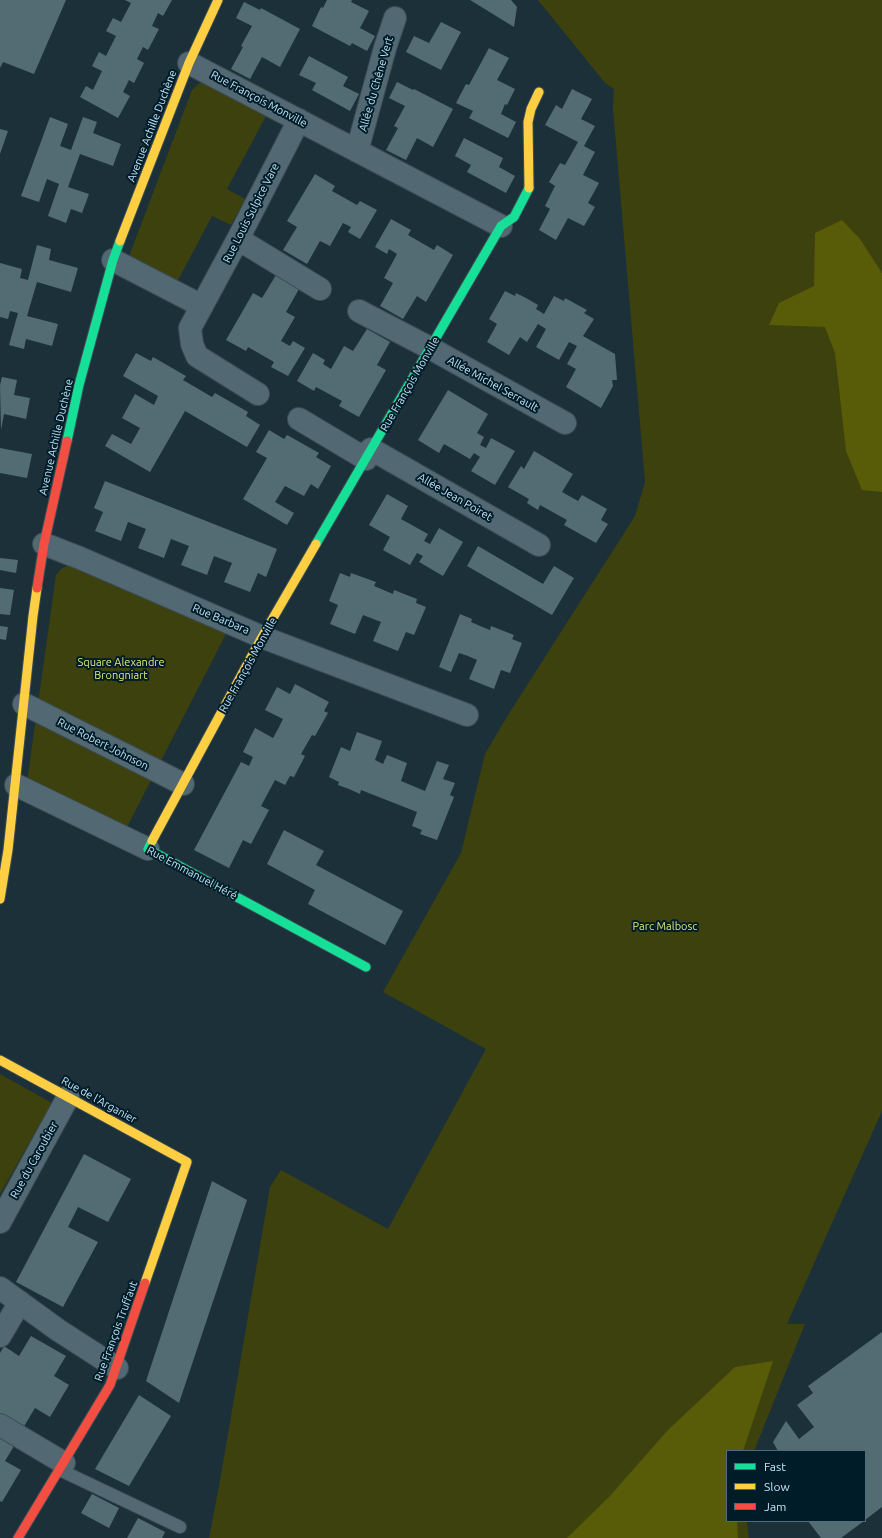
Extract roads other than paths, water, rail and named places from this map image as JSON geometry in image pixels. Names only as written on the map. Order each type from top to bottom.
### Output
[{"type":"street","name":"Avenue Achille Duchène","points":[[0,899],[16,785],[33,616],[44,544],[79,384],[113,260],[189,63],[218,0]]},
{"type":"street","name":"Allée du Chêne Vert","points":[[357,151],[385,48],[395,18]]},
{"type":"street","name":"Rue François Monville","points":[[148,850],[262,637],[271,624],[501,226],[189,63]]},
{"type":"street","points":[[501,226],[514,217],[529,189],[528,122],[531,109],[539,92]]},
{"type":"street","name":"Rue Louis Sulpice Vare","points":[[202,306],[299,120]]},
{"type":"street","points":[[238,239],[320,289]]},
{"type":"street","points":[[113,260],[202,306],[190,328],[192,344],[197,356],[258,394]]},
{"type":"street","name":"Allée Michel Serrault","points":[[359,311],[430,348],[564,423]]},
{"type":"street","name":"Allée Jean Poiret","points":[[299,419],[369,454],[539,545]]},
{"type":"street","name":"Rue Barbara","points":[[44,544],[80,558],[262,637],[468,715]]},
{"type":"street","name":"Rue Robert Johnson","points":[[24,704],[183,784]]},
{"type":"street","name":"Rue Emmanuel Héré","points":[[16,785],[148,850],[366,967]]},
{"type":"street","name":"Rue de l'Arganier","points":[[0,1060],[188,1162]]},
{"type":"street","name":"Rue du Caroubier","points":[[0,1222],[68,1097]]},
{"type":"street","name":"Rue François Truffaut","points":[[18,1538],[110,1385],[188,1162]]},
{"type":"street","points":[[0,1288],[58,1330],[117,1368]]},
{"type":"street","points":[[0,1336],[20,1302]]},
{"type":"street","points":[[0,1425],[62,1467]]},
{"type":"lane","points":[[62,1467],[180,1527]]},
{"type":"park label","name":"Square Alexandre Brongniart","points":[[121,668]]},
{"type":"park label","name":"Parc Malbosc","points":[[665,926]]}]
